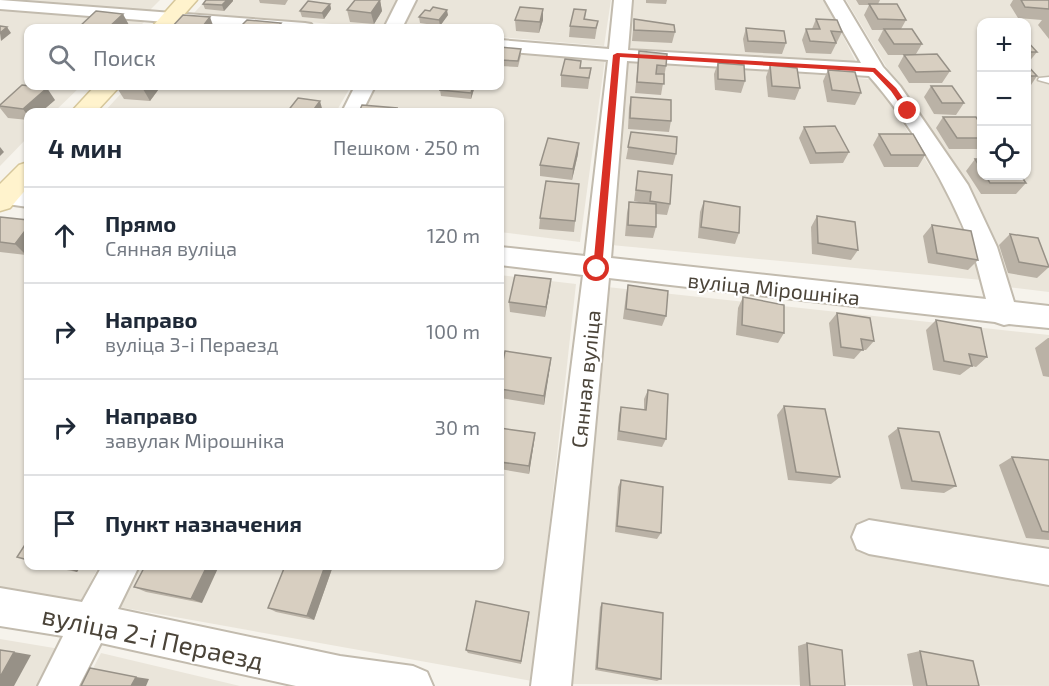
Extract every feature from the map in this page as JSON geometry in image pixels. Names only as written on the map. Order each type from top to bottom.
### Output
[{"type":"main road","points":[[166,23],[187,0]]},
{"type":"main road","points":[[87,108],[104,90]]},
{"type":"main road","points":[[8,198],[24,176]]},
{"type":"street","points":[[395,24],[407,0]]},
{"type":"street","name":"Сянная вуліца","points":[[551,686],[597,269],[623,0]]},
{"type":"street","points":[[834,0],[875,70],[893,90],[956,185],[984,246],[1004,314]]},
{"type":"street","points":[[0,4],[166,23],[194,24]]},
{"type":"street","points":[[504,45],[617,55],[875,70]]},
{"type":"street","points":[[354,108],[363,90]]},
{"type":"street","name":"вуліца Мірошніка","points":[[504,257],[597,269],[1049,317]]},
{"type":"street","points":[[869,537],[1049,567]]},
{"type":"street","points":[[58,686],[119,570]]},
{"type":"street","name":"вуліца 2-і Пераезд","points":[[0,608],[91,622],[340,676],[413,686]]},
{"type":"shaded area","points":[[14,0],[160,0],[148,12]]},
{"type":"shaded area","points":[[206,0],[397,0],[384,24],[332,24],[194,13]]},
{"type":"shaded area","points":[[416,0],[611,0],[604,46],[504,37],[504,24],[404,24]]},
{"type":"shaded area","points":[[631,0],[825,0],[856,62],[627,48]]},
{"type":"shaded area","points":[[846,0],[1015,0],[1049,3],[1049,292],[1008,287],[953,166],[890,73]]},
{"type":"shaded area","points":[[0,10],[145,21],[142,24],[24,24],[24,90],[77,90],[58,108],[24,108],[24,141],[0,166]]},
{"type":"shaded area","points":[[504,50],[605,59],[580,242],[504,232],[504,108],[365,108],[375,90],[504,90]]},
{"type":"shaded area","points":[[627,60],[870,79],[880,87],[949,197],[982,280],[611,245]]},
{"type":"shaded area","points":[[124,90],[349,90],[338,108],[108,108]]},
{"type":"shaded area","points":[[8,218],[24,220],[24,570],[97,570],[79,604],[0,591],[0,227]]},
{"type":"shaded area","points":[[504,275],[576,284],[532,681],[119,607],[137,570],[504,570]]},
{"type":"shaded area","points":[[607,287],[1049,335],[1049,686],[571,684]]},
{"type":"shaded area","points":[[0,639],[60,649],[40,686],[0,686]]},
{"type":"shaded area","points":[[101,653],[240,686],[84,686]]},
{"type":"building","points":[[206,0],[227,0],[222,5],[203,4]]},
{"type":"building","points":[[355,0],[380,0],[371,13],[347,10]]},
{"type":"building","points":[[1021,0],[1049,0],[1049,9],[1025,7]]},
{"type":"building","points":[[308,1],[330,4],[322,13],[300,11]]},
{"type":"building","points":[[869,4],[897,4],[906,20],[878,19]]},
{"type":"building","points":[[433,7],[447,10],[439,20],[419,17],[425,10],[430,11]]},
{"type":"building","points":[[520,7],[543,9],[540,22],[515,20]]},
{"type":"building","points":[[574,9],[586,10],[584,19],[598,21],[596,28],[570,26]]},
{"type":"building","points":[[96,11],[123,14],[112,24],[82,24]]},
{"type":"building","points":[[183,15],[210,17],[205,24],[175,24]]},
{"type":"building","points":[[634,19],[674,25],[675,32],[634,30]]},
{"type":"building","points":[[816,19],[837,20],[842,32],[831,31],[836,43],[810,41],[806,29],[820,29]]},
{"type":"building","points":[[247,20],[281,23],[280,24],[243,24]]},
{"type":"building","points":[[0,26],[7,27],[0,33]]},
{"type":"building","points":[[746,28],[784,31],[786,43],[748,41]]},
{"type":"building","points":[[884,29],[912,29],[922,44],[894,44]]},
{"type":"building","points":[[504,47],[521,49],[518,61],[504,60]]},
{"type":"building","points":[[639,51],[667,54],[666,66],[657,65],[656,74],[664,74],[664,84],[637,82]]},
{"type":"building","points":[[937,54],[950,71],[916,72],[904,55]]},
{"type":"building","points":[[565,59],[581,61],[580,68],[591,68],[589,78],[561,75]]},
{"type":"building","points":[[718,63],[744,65],[745,81],[718,79]]},
{"type":"building","points":[[770,65],[797,68],[800,88],[772,86]]},
{"type":"building","points":[[828,70],[855,72],[861,93],[832,90]]},
{"type":"building","points":[[22,85],[24,90],[45,90],[23,109],[0,105]]},
{"type":"building","points":[[931,86],[952,86],[964,103],[942,103]]},
{"type":"building","points":[[440,90],[472,90],[471,93]]},
{"type":"building","points":[[631,97],[671,100],[671,121],[630,118]]},
{"type":"building","points":[[298,98],[320,101],[315,108],[290,108]]},
{"type":"building","points":[[362,105],[397,108],[361,108]]},
{"type":"building","points":[[943,117],[976,117],[977,138],[957,138]]},
{"type":"building","points":[[835,126],[849,152],[816,153],[804,127]]},
{"type":"building","points":[[631,132],[677,137],[676,154],[628,147]]},
{"type":"building","points":[[879,134],[913,134],[925,155],[891,155]]},
{"type":"building","points":[[548,138],[579,143],[573,169],[540,165]]},
{"type":"building","points":[[638,171],[672,175],[670,204],[650,201],[651,192],[636,190]]},
{"type":"building","points":[[988,180],[1024,180],[1026,183],[990,183]]},
{"type":"building","points":[[546,181],[579,184],[575,221],[540,218]]},
{"type":"building","points":[[704,201],[740,207],[739,233],[701,227]]},
{"type":"building","points":[[629,202],[656,204],[656,227],[628,225]]},
{"type":"building","points":[[817,216],[855,222],[858,250],[818,243]]},
{"type":"building","points":[[0,217],[24,220],[24,232],[15,244],[0,242]]},
{"type":"building","points":[[932,225],[971,231],[978,260],[937,253]]},
{"type":"building","points":[[1010,234],[1038,238],[1049,267],[1019,262]]},
{"type":"building","points":[[515,275],[551,279],[546,307],[509,302]]},
{"type":"building","points":[[628,285],[668,291],[666,316],[626,309]]},
{"type":"building","points":[[743,297],[784,305],[784,333],[742,325]]},
{"type":"building","points":[[837,313],[870,318],[874,341],[861,339],[863,350],[841,347]]},
{"type":"building","points":[[936,320],[981,328],[987,357],[969,354],[972,366],[944,361]]},
{"type":"building","points":[[505,351],[551,358],[544,396],[504,390]]},
{"type":"building","points":[[648,390],[668,394],[666,439],[619,431],[621,407],[646,410]]},
{"type":"building","points":[[784,406],[825,409],[840,477],[796,472]]},
{"type":"building","points":[[898,428],[939,432],[956,486],[912,481]]},
{"type":"building","points":[[504,429],[535,433],[529,466],[504,463]]},
{"type":"building","points":[[1012,457],[1049,460],[1049,532],[1042,531]]},
{"type":"building","points":[[621,480],[663,487],[661,533],[617,526]]},
{"type":"building","points":[[24,546],[24,559],[17,557]]},
{"type":"building","points":[[143,570],[205,570],[191,599],[134,587]]},
{"type":"building","points":[[283,570],[324,570],[307,616],[268,608]]},
{"type":"building","points":[[476,601],[529,612],[521,661],[466,650]]},
{"type":"building","points":[[602,603],[663,613],[661,679],[597,668]]},
{"type":"building","points":[[807,643],[842,650],[845,686],[810,686]]},
{"type":"building","points":[[0,650],[14,652],[0,677]]},
{"type":"building","points":[[920,651],[973,661],[979,686],[927,686]]},
{"type":"building","points":[[90,668],[136,677],[131,686],[81,686]]},
{"type":"route","points":[[597,269],[617,55],[875,70],[908,111]]}]
